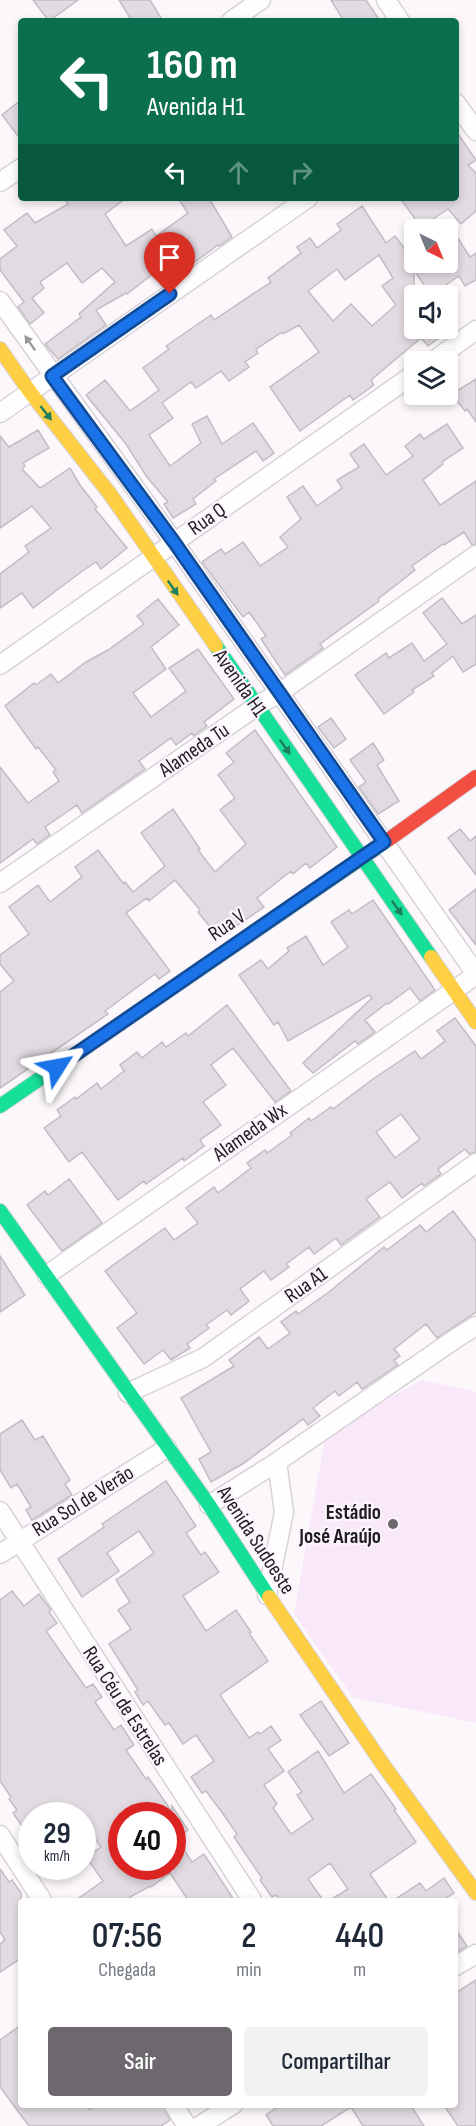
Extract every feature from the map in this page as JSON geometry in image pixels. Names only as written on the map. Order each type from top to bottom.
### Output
[{"type":"street","points":[[235,18],[261,0]]},
{"type":"street","points":[[386,0],[398,18]]},
{"type":"street","points":[[459,107],[476,131]]},
{"type":"street","points":[[0,182],[18,170]]},
{"type":"street","points":[[0,413],[304,201]]},
{"type":"street","name":"Avenida H1","points":[[0,301],[174,542],[476,974]]},
{"type":"street","points":[[447,351],[476,330]]},
{"type":"street","name":"Avenida H1","points":[[0,349],[30,392],[110,494],[152,558],[476,1022]]},
{"type":"street","name":"Rua Q","points":[[0,665],[404,381]]},
{"type":"street","name":"Alameda Tu","points":[[0,883],[279,693],[476,555]]},
{"type":"street","name":"Rua V","points":[[0,1106],[362,858],[476,777]]},
{"type":"street","name":"Alameda Wx","points":[[46,1275],[476,974]]},
{"type":"street","name":"Rua A1","points":[[128,1393],[202,1358],[476,1164]]},
{"type":"street","name":"Avenida Sudoeste","points":[[0,1211],[209,1505],[267,1596],[384,1766],[476,1893]]},
{"type":"street","points":[[209,1505],[277,1462],[476,1326]]},
{"type":"street","name":"Rua Sol de Verão","points":[[0,1554],[167,1448]]},
{"type":"street","points":[[267,1596],[284,1512],[277,1462]]},
{"type":"street","name":"Rua Céu de Estrelas","points":[[0,1511],[251,1898]]},
{"type":"street","points":[[0,1836],[41,1898]]},
{"type":"street","points":[[458,1965],[476,1954]]},
{"type":"street","points":[[176,2108],[187,2126]]},
{"type":"street","points":[[199,2126],[228,2108]]},
{"type":"shaded area","name":"Estádio José Araújo","points":[[422,1380],[476,1392],[476,1723],[353,1697],[294,1614],[326,1433]]},
{"type":"building","points":[[33,0],[78,0],[53,18],[47,18]]},
{"type":"building","points":[[119,0],[150,0],[161,18],[130,18]]},
{"type":"building","points":[[331,0],[366,0],[378,18],[342,18]]},
{"type":"building","points":[[18,102],[18,136],[2,115]]},
{"type":"building","points":[[459,135],[476,160],[468,165],[476,173],[476,211],[461,224],[448,209],[433,219],[415,219],[402,201],[459,201]]},
{"type":"building","points":[[66,201],[122,201],[105,214],[126,246],[152,229],[156,236],[188,213],[180,201],[211,201],[232,237],[162,286],[154,273],[127,294],[96,310],[106,325],[58,359],[45,344],[81,317],[79,314],[115,282],[102,268],[82,283],[67,263],[40,282],[44,288],[32,298],[44,313],[30,324],[18,307],[24,302],[0,270],[0,259],[17,246],[4,230],[27,213],[35,223],[68,204]]},
{"type":"building","points":[[362,206],[386,243],[395,236],[404,248],[404,273],[414,273],[414,285],[404,285],[404,339],[420,339],[371,380],[374,385],[353,400],[350,395],[300,431],[270,387],[319,352],[299,325],[283,334],[282,332],[256,349],[258,353],[245,362],[249,367],[229,381],[221,371],[196,388],[191,382],[162,403],[173,418],[149,435],[170,466],[201,443],[192,424],[207,416],[222,444],[253,423],[274,453],[263,461],[256,451],[214,479],[216,481],[193,499],[196,504],[173,518],[164,504],[168,502],[147,477],[126,444],[86,395],[105,380],[130,411],[159,390],[143,368],[169,349],[166,346],[211,315],[214,320],[271,282],[268,278],[301,253],[297,247],[310,238],[317,248],[341,230],[337,224]],"holes":[[[379,255],[393,278],[382,286],[396,305],[372,326],[351,304],[333,321],[308,291],[337,269],[345,280]]]},
{"type":"building","points":[[458,239],[470,257],[476,253],[476,280],[465,286],[459,276],[446,285],[424,285],[416,273],[458,273]]},
{"type":"building","points":[[422,339],[437,339],[428,346]]},
{"type":"building","points":[[476,379],[476,422],[467,409],[465,411],[458,402],[458,390]]},
{"type":"building","points":[[447,424],[463,448],[442,462],[443,464],[423,480],[440,505],[476,481],[476,544],[472,545],[464,532],[443,544],[412,566],[415,570],[378,599],[379,601],[320,644],[323,648],[285,675],[261,639],[266,636],[249,612],[243,617],[202,562],[221,549],[225,554],[243,542],[260,566],[288,547],[280,537],[301,519],[287,497],[303,486],[317,506],[342,488],[337,480],[359,467],[350,454],[364,444],[386,475],[413,456],[405,446],[420,434],[424,439]]},
{"type":"building","points":[[38,430],[49,448],[23,463],[25,466],[22,469],[40,488],[70,468],[97,507],[95,509],[127,548],[101,569],[96,562],[33,608],[22,593],[0,608],[0,574],[29,552],[25,546],[51,528],[32,506],[0,528],[0,436],[9,447]]},
{"type":"building","points":[[442,598],[462,624],[476,615],[476,664],[463,672],[453,656],[432,673],[434,676],[412,690],[414,692],[384,714],[355,675],[386,653],[389,658],[412,643],[424,661],[447,644],[423,613]]},
{"type":"building","points":[[158,599],[179,625],[151,647],[166,669],[133,693],[151,717],[186,691],[169,668],[198,649],[234,699],[204,722],[207,726],[194,736],[192,733],[176,745],[171,738],[139,761],[145,769],[82,813],[77,805],[45,827],[50,835],[37,844],[33,839],[0,863],[0,767],[28,803],[59,781],[53,772],[56,770],[38,747],[36,749],[5,706],[34,683],[36,685],[51,674],[58,683],[86,662],[108,650],[144,624],[137,616]]},
{"type":"building","points":[[331,718],[346,739],[334,748],[318,727]]},
{"type":"building","points":[[255,730],[337,847],[310,868],[306,863],[293,874],[291,871],[257,898],[264,907],[219,938],[175,880],[149,901],[147,898],[126,913],[170,971],[159,979],[155,974],[105,1011],[108,1014],[0,1088],[0,992],[14,981],[0,964],[0,955],[29,934],[9,907],[38,885],[50,902],[82,877],[75,867],[98,850],[123,883],[125,882],[133,892],[165,866],[141,833],[173,809],[200,849],[198,850],[215,872],[246,844],[220,810],[235,798],[218,775],[234,762],[226,753]]},
{"type":"building","points":[[373,743],[384,760],[377,765],[399,801],[378,814],[359,787],[366,782],[350,760]]},
{"type":"building","points":[[460,829],[470,841],[476,836],[476,875],[448,838]]},
{"type":"building","points":[[476,889],[476,945],[449,910]]},
{"type":"building","points":[[373,900],[435,990],[420,1001],[410,988],[387,1003],[365,1020],[375,1032],[358,1044],[355,1041],[313,1073],[303,1063],[372,998],[369,995],[288,1041],[278,1022],[274,1025],[239,975],[261,960],[268,969],[289,951],[287,948],[306,936],[323,965],[348,947],[331,922],[349,910],[352,914]]},
{"type":"building","points":[[227,1005],[291,1091],[275,1102],[233,1048],[211,1065],[226,1085],[203,1102],[221,1125],[200,1140],[204,1146],[184,1161],[183,1158],[146,1184],[144,1181],[118,1200],[82,1152],[69,1162],[44,1128],[61,1116],[57,1110],[75,1097],[76,1099],[97,1083],[101,1089],[124,1071],[120,1065],[137,1052],[142,1058],[162,1042],[166,1047],[186,1033],[188,1036]]},
{"type":"building","points":[[455,1018],[476,1046],[476,1152],[469,1154],[465,1149],[438,1169],[441,1174],[424,1186],[422,1183],[402,1198],[390,1182],[366,1199],[380,1217],[341,1245],[336,1238],[314,1254],[309,1247],[286,1264],[289,1267],[271,1280],[264,1271],[240,1289],[249,1301],[231,1315],[227,1310],[206,1325],[209,1328],[187,1344],[190,1348],[171,1360],[163,1350],[144,1364],[117,1328],[137,1313],[105,1271],[165,1228],[174,1240],[198,1223],[186,1208],[214,1187],[218,1193],[251,1168],[247,1163],[265,1150],[267,1153],[292,1135],[290,1133],[309,1118],[311,1121],[331,1107],[333,1109],[415,1051],[421,1059],[445,1041],[437,1031]],"holes":[[[401,1114],[420,1139],[395,1158],[376,1132]]]},
{"type":"building","points":[[69,1179],[102,1223],[62,1251],[27,1205],[45,1191],[48,1195]]},
{"type":"building","points":[[453,1211],[476,1241],[476,1312],[437,1338],[426,1324],[394,1349],[400,1356],[394,1360],[398,1365],[362,1389],[357,1382],[339,1396],[335,1391],[313,1408],[320,1416],[308,1425],[303,1419],[244,1463],[211,1482],[199,1459],[211,1452],[181,1398],[234,1366],[229,1360],[259,1337],[268,1349],[290,1333],[281,1322],[296,1311],[298,1314],[329,1292],[384,1247],[387,1250],[420,1225],[426,1232]]},
{"type":"building","points":[[0,1256],[25,1295],[0,1312]]},
{"type":"building","points":[[22,1420],[35,1440],[43,1436],[70,1480],[65,1484],[72,1495],[32,1520],[26,1510],[31,1507],[17,1484],[11,1488],[0,1470],[0,1434]]},
{"type":"building","points":[[166,1481],[196,1526],[186,1533],[201,1555],[205,1552],[219,1572],[183,1596],[206,1631],[236,1610],[268,1661],[220,1695],[249,1738],[271,1726],[281,1740],[268,1749],[284,1771],[264,1785],[277,1804],[273,1808],[291,1834],[313,1819],[297,1795],[302,1792],[288,1772],[318,1751],[344,1793],[371,1774],[416,1842],[370,1874],[387,1898],[333,1898],[348,1889],[330,1863],[308,1879],[322,1898],[278,1898],[276,1895],[272,1897],[234,1837],[237,1834],[206,1791],[202,1793],[191,1777],[214,1761],[196,1735],[183,1744],[169,1723],[165,1725],[148,1701],[143,1705],[135,1692],[138,1690],[109,1644],[131,1629],[118,1610],[130,1602],[116,1580],[154,1553],[139,1531],[107,1553],[119,1571],[82,1597],[58,1559],[104,1527],[102,1524]]},
{"type":"building","points":[[12,1591],[24,1606],[39,1594],[51,1610],[49,1612],[57,1623],[46,1631],[86,1688],[93,1684],[102,1697],[95,1702],[114,1730],[121,1725],[134,1745],[126,1750],[165,1802],[108,1802],[108,1880],[160,1880],[129,1898],[79,1898],[103,1881],[96,1871],[96,1850],[101,1847],[96,1840],[96,1802],[18,1802],[18,1820],[13,1813],[17,1810],[9,1799],[11,1797],[0,1781],[0,1600]]},
{"type":"building","points":[[321,1701],[349,1743],[329,1756],[300,1715]]},
{"type":"building","points":[[186,1853],[192,1862],[204,1854],[233,1898],[187,1898],[175,1880],[186,1880]]},
{"type":"building","points":[[0,1869],[9,1882],[12,1880],[21,1893],[21,1898],[18,1898],[18,1960],[0,1972],[0,1944],[5,1940],[0,1932]]},
{"type":"building","points":[[444,1878],[454,1893],[446,1898],[397,1898],[420,1883],[426,1891]]},
{"type":"building","points":[[458,1933],[467,1946],[458,1952]]},
{"type":"building","points":[[476,1980],[476,2126],[458,2126],[446,2108],[458,2108],[458,1991]]},
{"type":"building","points":[[18,2027],[18,2108],[89,2108],[90,2110],[93,2108],[164,2108],[170,2120],[161,2126],[29,2126],[0,2087],[0,2040]]},
{"type":"building","points":[[276,2108],[349,2108],[321,2126],[273,2126],[266,2115]]},
{"type":"building","points":[[352,2108],[413,2108],[424,2126],[363,2126]]},
{"type":"traffic: fast","points":[[216,646],[431,957]]},
{"type":"traffic: fast","points":[[0,1106],[388,840]]},
{"type":"traffic: fast","points":[[0,1211],[209,1505],[269,1597]]},
{"type":"traffic: slow","points":[[0,349],[30,392],[110,494],[216,646]]},
{"type":"traffic: slow","points":[[431,957],[476,1022]]},
{"type":"traffic: slow","points":[[269,1597],[384,1766],[476,1893]]},
{"type":"traffic: jam","points":[[388,840],[476,777]]},
{"type":"place","name":"Estádio José Araújo","points":[[393,1524]]},
{"type":"route","points":[[57,1067],[384,842],[174,542],[52,376],[170,294]]}]
